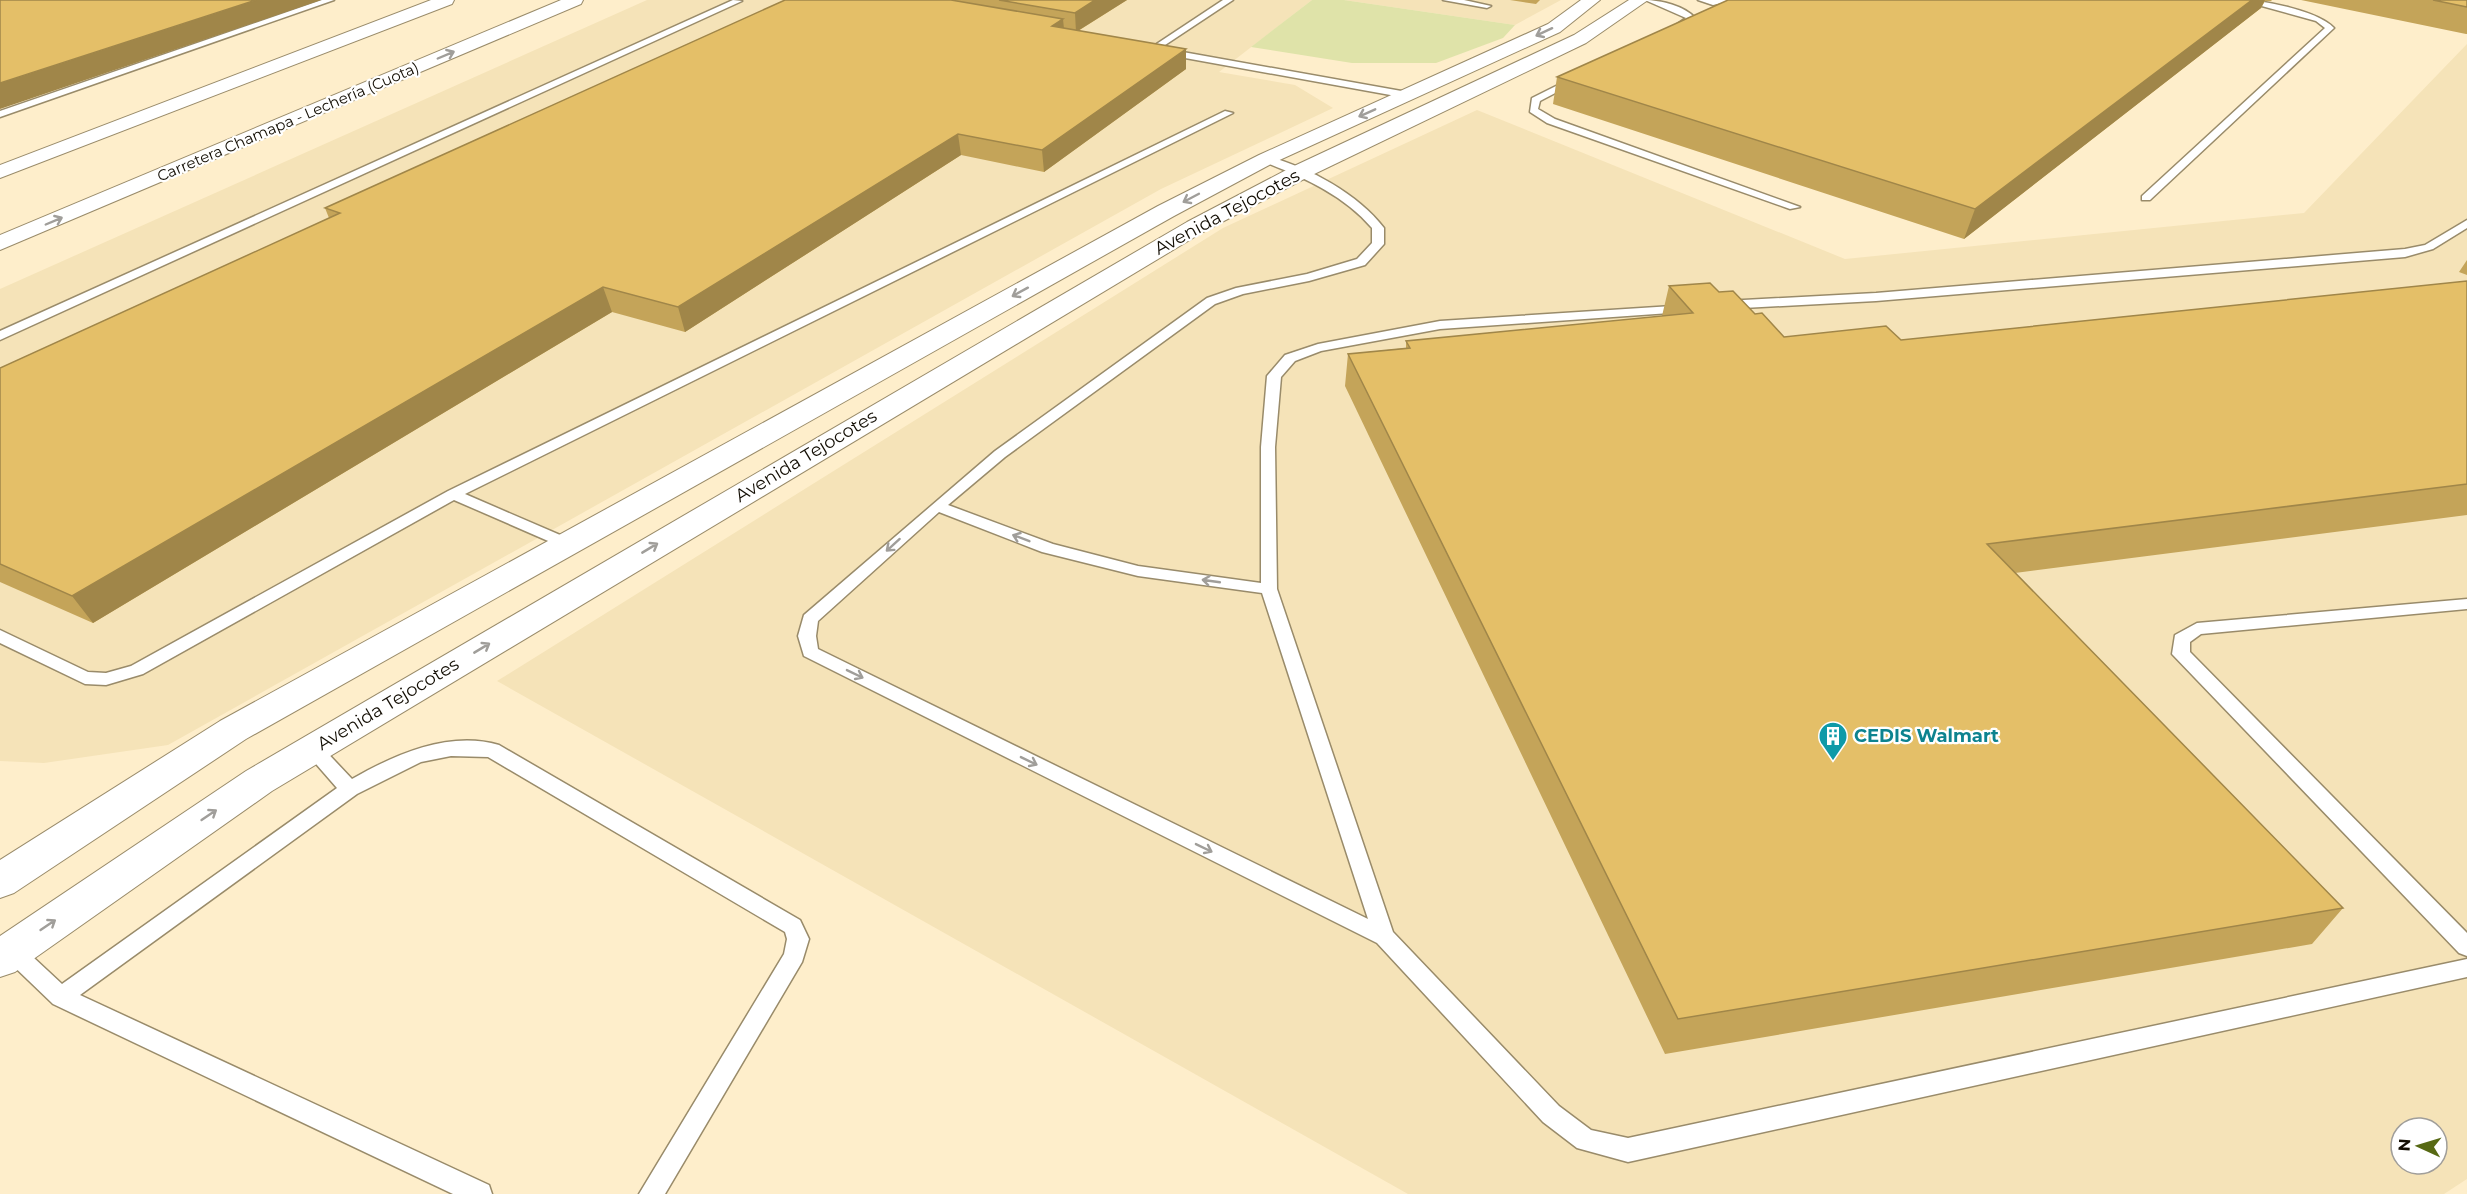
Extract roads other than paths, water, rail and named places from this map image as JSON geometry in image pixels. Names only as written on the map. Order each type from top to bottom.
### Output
[{"type":"main road","points":[[0,160],[422,0]]},
{"type":"main road","points":[[0,172],[446,0]]},
{"type":"main road","name":"Carretera Chamapa - Lechería (Cuota)","points":[[0,225],[538,0]]},
{"type":"main road","name":"Carretera Chamapa - Lechería (Cuota)","points":[[0,243],[575,0]]},
{"type":"main road","name":"Avenida Tejocotes","points":[[0,881],[233,730],[1166,211],[1266,159],[1554,28],[1592,0]]},
{"type":"main road","name":"Avenida Tejocotes","points":[[6,955],[259,781],[1195,227],[1300,172],[1580,39],[1640,0]]},
{"type":"lane","points":[[0,114],[330,0]]},
{"type":"lane","points":[[1154,50],[1228,0]]},
{"type":"lane","points":[[1447,0],[1487,6]]},
{"type":"lane","points":[[1649,0],[1687,14],[1691,18],[1687,23],[1666,34]]},
{"type":"lane","points":[[1702,0],[1713,3],[1730,0]]},
{"type":"lane","points":[[2146,198],[2330,28],[2319,19],[2244,0]]},
{"type":"lane","points":[[0,336],[738,1]]},
{"type":"lane","points":[[1142,48],[1407,95]]},
{"type":"lane","points":[[1582,76],[1535,100],[1533,110],[1551,120],[1794,207]]},
{"type":"lane","points":[[0,636],[85,678],[106,679],[137,670],[453,494],[1228,113]]},
{"type":"lane","points":[[1266,159],[1300,172],[1359,206],[1378,228],[1378,244],[1361,262],[1309,277],[1240,291],[1211,301],[1000,454],[937,506],[810,619],[807,636],[810,652],[1384,938],[1551,1114],[1585,1140],[1628,1150],[2467,968]]},
{"type":"lane","points":[[1384,938],[1269,589],[1268,447],[1274,376],[1290,358],[1317,348],[1440,325],[1876,297],[2405,253],[2429,247],[2467,223]]},
{"type":"lane","points":[[453,494],[568,544]]},
{"type":"lane","points":[[937,506],[1048,549],[1138,572],[1269,589]]},
{"type":"lane","points":[[2467,604],[2197,630],[2181,639],[2181,654],[2467,947]]},
{"type":"lane","points":[[61,998],[350,789],[393,764],[430,751],[460,747],[492,750],[793,926],[798,939],[794,956],[651,1194]]},
{"type":"lane","points":[[312,749],[350,789]]},
{"type":"lane","points":[[6,955],[61,998],[480,1194]]},
{"type":"place","name":"CEDIS Walmart","points":[[1833,762]]}]
